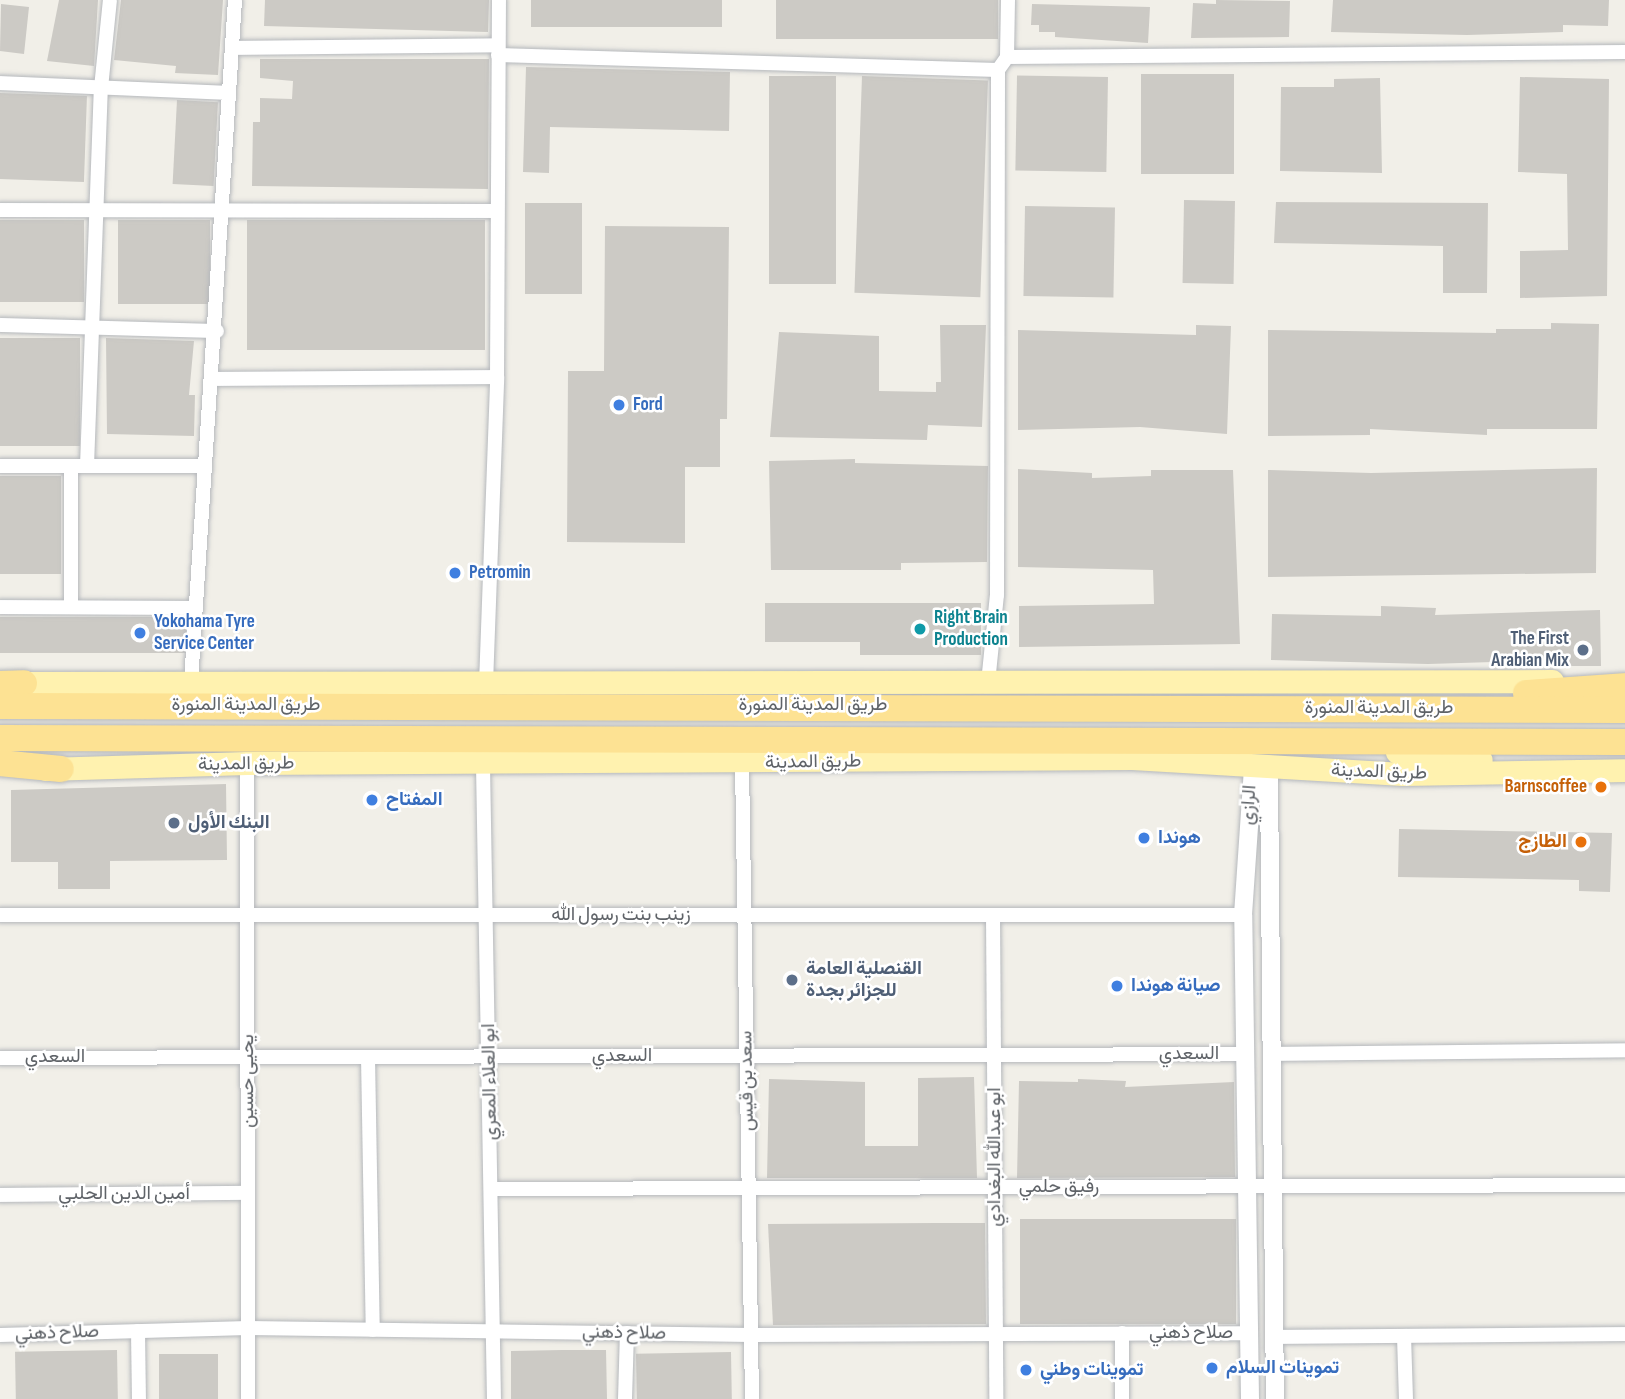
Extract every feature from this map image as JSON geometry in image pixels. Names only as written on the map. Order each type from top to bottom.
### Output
[{"type":"highway","points":[[1307,708],[1625,683]]},
{"type":"highway","name":"طريق المدينة المنورة","points":[[0,706],[945,705],[1625,710]]},
{"type":"highway","name":"طريق المدينة المنورة","points":[[0,738],[1625,741]]},
{"type":"highway","points":[[0,763],[61,769]]},
{"type":"main road","points":[[8,683],[1625,683]]},
{"type":"main road","points":[[599,683],[945,705]]},
{"type":"main road","points":[[448,764],[673,739]]},
{"type":"main road","points":[[1296,741],[1575,770]]},
{"type":"main road","name":"طريق المدينة","points":[[0,770],[247,763],[483,765],[1132,758],[1403,774],[1625,770]]},
{"type":"street","points":[[87,466],[101,88],[110,0]]},
{"type":"street","points":[[191,682],[194,608],[217,331],[235,0]]},
{"type":"street","points":[[486,684],[497,377],[499,0]]},
{"type":"street","points":[[988,683],[997,595],[998,70],[1007,57],[1008,0]]},
{"type":"street","points":[[232,48],[498,50],[998,70]]},
{"type":"street","points":[[1007,57],[1625,52]]},
{"type":"street","points":[[0,83],[229,93]]},
{"type":"street","points":[[0,210],[497,211]]},
{"type":"street","points":[[0,325],[217,331]]},
{"type":"street","points":[[212,380],[497,377]]},
{"type":"street","points":[[0,466],[205,466]]},
{"type":"street","points":[[71,466],[71,607]]},
{"type":"street","points":[[0,607],[194,608]]},
{"type":"street","name":"سعد بن قيس","points":[[742,762],[752,1399]]},
{"type":"street","name":"يحيى حسين","points":[[247,763],[248,1399]]},
{"type":"street","name":"ابو العلاء المعري","points":[[483,765],[494,1399]]},
{"type":"street","name":"الرازي","points":[[1250,1399],[1243,915],[1253,767]]},
{"type":"street","name":"الرازي","points":[[1253,767],[1269,779],[1275,1399]]},
{"type":"street","name":"زينب بنت رسول الله","points":[[0,915],[1243,915]]},
{"type":"street","name":"ابو عبدالله البغدادي","points":[[993,915],[996,1399]]},
{"type":"street","points":[[1244,988],[1270,986]]},
{"type":"street","points":[[1271,1054],[1625,1050]]},
{"type":"street","name":"السعدي","points":[[0,1058],[1245,1054]]},
{"type":"street","points":[[368,1057],[373,1330]]},
{"type":"street","name":"رفيق حلمي","points":[[492,1189],[1625,1185]]},
{"type":"street","name":"أمين الدين الحلبي","points":[[0,1195],[248,1193]]},
{"type":"street","name":"صلاح ذهني","points":[[0,1335],[248,1328],[751,1335],[1249,1332]]},
{"type":"street","points":[[138,1331],[139,1399]]},
{"type":"street","points":[[625,1399],[627,1333]]},
{"type":"street","points":[[1122,1333],[1122,1399]]},
{"type":"street","points":[[1274,1337],[1625,1334]]},
{"type":"street","points":[[1404,1336],[1406,1399]]},
{"type":"building","points":[[59,0],[98,0],[94,66],[47,61]]},
{"type":"building","points":[[121,0],[223,0],[218,75],[175,73],[176,66],[114,60]]},
{"type":"building","points":[[265,0],[489,0],[488,32],[264,26]]},
{"type":"building","points":[[531,0],[722,0],[722,27],[531,27]]},
{"type":"building","points":[[776,0],[998,0],[998,39],[776,39]]},
{"type":"building","points":[[1216,0],[1290,1],[1289,37],[1191,38],[1193,3],[1216,4]]},
{"type":"building","points":[[1333,0],[1609,0],[1608,26],[1563,25],[1563,32],[1467,35],[1331,32]]},
{"type":"building","points":[[1,4],[29,7],[24,54],[0,51]]},
{"type":"building","points":[[1032,4],[1150,7],[1148,43],[1055,37],[1055,32],[1039,32],[1039,25],[1031,25]]},
{"type":"building","points":[[260,59],[489,59],[488,189],[252,186],[253,122],[260,122],[260,98],[292,99],[293,81],[260,78]]},
{"type":"building","points":[[526,67],[730,72],[729,131],[550,127],[549,173],[523,172]]},
{"type":"building","points":[[1141,74],[1234,74],[1234,174],[1141,174]]},
{"type":"building","points":[[1017,75],[1108,77],[1106,172],[1015,170]]},
{"type":"building","points":[[769,76],[836,76],[836,284],[769,284]]},
{"type":"building","points":[[862,76],[988,80],[980,297],[854,293]]},
{"type":"building","points":[[1520,77],[1609,79],[1607,296],[1520,298],[1520,251],[1568,250],[1567,174],[1518,172]]},
{"type":"building","points":[[1380,78],[1382,173],[1280,171],[1281,87],[1334,87],[1334,79]]},
{"type":"building","points":[[0,93],[87,96],[84,182],[0,179]]},
{"type":"building","points":[[177,100],[218,102],[214,186],[173,184]]},
{"type":"building","points":[[1184,200],[1235,201],[1234,284],[1183,283]]},
{"type":"building","points":[[1276,202],[1488,203],[1487,293],[1443,293],[1443,246],[1274,243]]},
{"type":"building","points":[[525,203],[582,203],[582,294],[525,294]]},
{"type":"building","points":[[1025,206],[1115,208],[1113,298],[1023,296]]},
{"type":"building","points":[[0,220],[84,220],[84,302],[0,302]]},
{"type":"building","points":[[118,220],[210,220],[210,304],[118,304]]},
{"type":"building","points":[[247,220],[485,220],[485,350],[247,350]]},
{"type":"building","points":[[605,226],[729,227],[727,419],[720,419],[720,467],[685,467],[685,543],[567,542],[568,371],[604,371]]},
{"type":"building","points":[[1551,323],[1599,324],[1597,429],[1487,429],[1487,435],[1370,429],[1370,435],[1268,436],[1268,330],[1496,333],[1496,329],[1551,329]]},
{"type":"building","points":[[940,325],[986,325],[982,427],[928,425],[927,440],[770,437],[779,332],[879,336],[879,391],[936,392],[936,382],[941,382]]},
{"type":"building","points":[[1196,325],[1231,326],[1227,434],[1140,427],[1018,430],[1018,330],[1196,335]]},
{"type":"building","points":[[0,338],[80,338],[80,446],[0,446]]},
{"type":"building","points":[[106,338],[194,341],[189,395],[195,395],[194,436],[107,434]]},
{"type":"building","points":[[855,459],[855,463],[988,466],[987,562],[901,563],[901,570],[771,570],[769,461]]},
{"type":"building","points":[[1597,468],[1596,573],[1268,577],[1268,470],[1371,473]]},
{"type":"building","points":[[1018,469],[1092,473],[1092,478],[1151,476],[1151,470],[1233,470],[1240,644],[1019,647],[1019,606],[1154,604],[1153,570],[1018,567]]},
{"type":"building","points":[[0,476],[61,476],[61,574],[0,574]]},
{"type":"building","name":"Right Brain Production","points":[[765,603],[981,603],[981,655],[860,655],[860,642],[765,642]]},
{"type":"building","points":[[1381,606],[1436,608],[1435,615],[1600,610],[1601,666],[1557,666],[1557,660],[1428,664],[1271,660],[1272,614],[1381,616]]},
{"type":"building","points":[[0,617],[186,617],[186,653],[0,653]]},
{"type":"building","points":[[226,784],[227,860],[110,861],[110,889],[58,889],[58,862],[11,862],[11,790]]},
{"type":"building","points":[[1399,829],[1612,833],[1610,892],[1579,891],[1579,880],[1398,877]]},
{"type":"building","points":[[974,1077],[977,1178],[767,1178],[769,1079],[865,1082],[865,1146],[918,1146],[918,1078]]},
{"type":"building","points":[[1078,1079],[1126,1081],[1125,1087],[1234,1082],[1235,1177],[1017,1178],[1019,1081],[1078,1082]]},
{"type":"building","points":[[1020,1219],[1236,1219],[1236,1324],[1020,1324]]},
{"type":"building","points":[[985,1223],[986,1324],[773,1325],[768,1224]]},
{"type":"building","points":[[117,1350],[118,1399],[16,1399],[15,1352]]},
{"type":"building","points":[[606,1350],[607,1399],[511,1399],[511,1351]]},
{"type":"building","points":[[731,1352],[732,1399],[637,1399],[636,1354]]},
{"type":"building","points":[[159,1354],[218,1354],[218,1399],[159,1399]]},
{"type":"place","name":"Ford","points":[[619,405]]},
{"type":"place","name":"Petromin","points":[[455,573]]},
{"type":"place","name":"Right Brain Production","points":[[920,629]]},
{"type":"place","name":"Yokohama Tyre Service Center","points":[[140,633]]},
{"type":"place","name":"The First Arabian Mix","points":[[1583,650]]},
{"type":"place","name":"Barnscoffee","points":[[1601,787]]},
{"type":"place","name":"المفتاح","points":[[372,800]]},
{"type":"place","name":"البنك الأول","points":[[174,823]]},
{"type":"place","name":"هوندا","points":[[1144,838]]},
{"type":"place","name":"الطازج","points":[[1581,842]]},
{"type":"place","name":"القنصلية العامة للجزائر بجدة","points":[[792,980]]},
{"type":"place","name":"صيانة هوندا","points":[[1117,986]]},
{"type":"place","name":"تموينات السلام","points":[[1212,1368]]},
{"type":"place","name":"تموينات وطني","points":[[1026,1370]]}]
